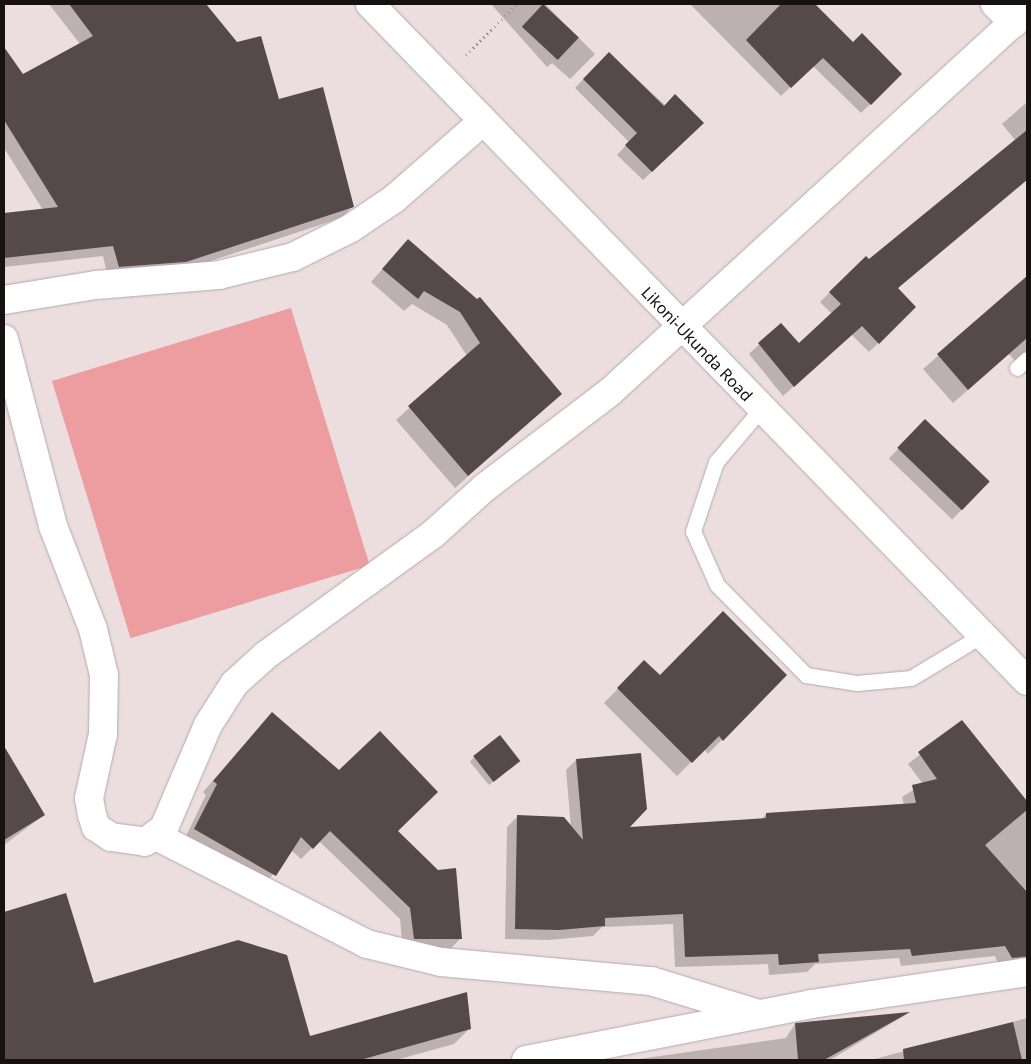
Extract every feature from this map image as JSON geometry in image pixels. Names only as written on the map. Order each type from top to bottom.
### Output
[{"type":"main road","name":"Likoni-Ukunda Road","points":[[370,4],[680,328],[1027,681]]},
{"type":"main road","points":[[4,339],[53,526],[93,629],[104,674],[103,734],[89,798],[92,816],[96,827],[111,837],[145,842],[156,836],[174,807],[208,725],[234,684],[266,655],[432,535],[484,488],[610,392],[680,328],[1012,12]]},
{"type":"main road","points":[[4,300],[96,285],[219,274],[293,257],[351,228],[394,199],[483,121]]},
{"type":"main road","points":[[156,836],[287,906],[376,946],[441,962],[652,981],[759,1014]]},
{"type":"main road","points":[[526,1060],[759,1014],[1027,972]]},
{"type":"lane","points":[[760,410],[716,462],[693,531],[717,585],[806,675],[857,683],[911,678],[982,635]]},
{"type":"path","points":[[442,79],[517,4]]},
{"type":"shaded area","points":[[291,308],[370,565],[131,638],[52,381]]},
{"type":"building","points":[[69,4],[206,4],[237,42],[261,36],[279,99],[323,87],[354,207],[186,262],[119,267],[113,246],[4,258],[4,213],[58,207],[4,120],[4,47],[23,74],[93,36]]},
{"type":"building","points":[[543,4],[579,37],[558,60],[522,27]]},
{"type":"building","points":[[781,4],[815,4],[853,42],[862,33],[902,74],[871,105],[823,58],[791,88],[746,40]]},
{"type":"building","points":[[609,52],[664,106],[675,94],[704,123],[652,172],[625,145],[637,133],[583,79]]},
{"type":"building","points":[[1027,130],[1027,180],[898,288],[916,307],[879,344],[862,326],[794,387],[758,343],[781,323],[799,343],[841,304],[829,292],[866,256],[869,259]]},
{"type":"building","points":[[408,239],[477,299],[480,297],[562,394],[468,476],[408,406],[480,343],[460,312],[424,291],[418,299],[382,269]]},
{"type":"building","points":[[1027,276],[1027,338],[968,390],[937,354]]},
{"type":"building","points":[[925,419],[990,482],[962,510],[897,448]]},
{"type":"building","points":[[723,611],[787,675],[723,741],[719,736],[692,763],[617,688],[644,660],[660,675]]},
{"type":"building","points":[[272,712],[339,770],[380,731],[438,792],[398,831],[438,870],[456,868],[462,939],[414,939],[410,908],[330,831],[313,849],[301,837],[276,876],[194,829],[217,784],[213,781]]},
{"type":"building","points":[[962,720],[1027,801],[1027,810],[985,845],[1027,892],[1027,957],[1012,958],[1005,946],[912,956],[910,949],[818,954],[819,962],[779,965],[778,954],[685,957],[683,914],[605,918],[605,926],[559,930],[515,929],[517,815],[564,817],[583,840],[576,759],[641,753],[647,809],[630,827],[766,818],[766,813],[916,803],[912,785],[937,779],[918,752]]},
{"type":"building","points":[[500,735],[520,761],[494,782],[473,756]]},
{"type":"building","points":[[4,746],[45,815],[4,840]]},
{"type":"building","points":[[66,893],[94,983],[238,940],[287,955],[310,1036],[467,992],[471,1029],[360,1060],[4,1060],[4,912]]},
{"type":"building","points":[[910,1012],[824,1060],[798,1060],[795,1023]]},
{"type":"building","points":[[1013,1022],[1022,1060],[904,1060],[903,1049]]}]
